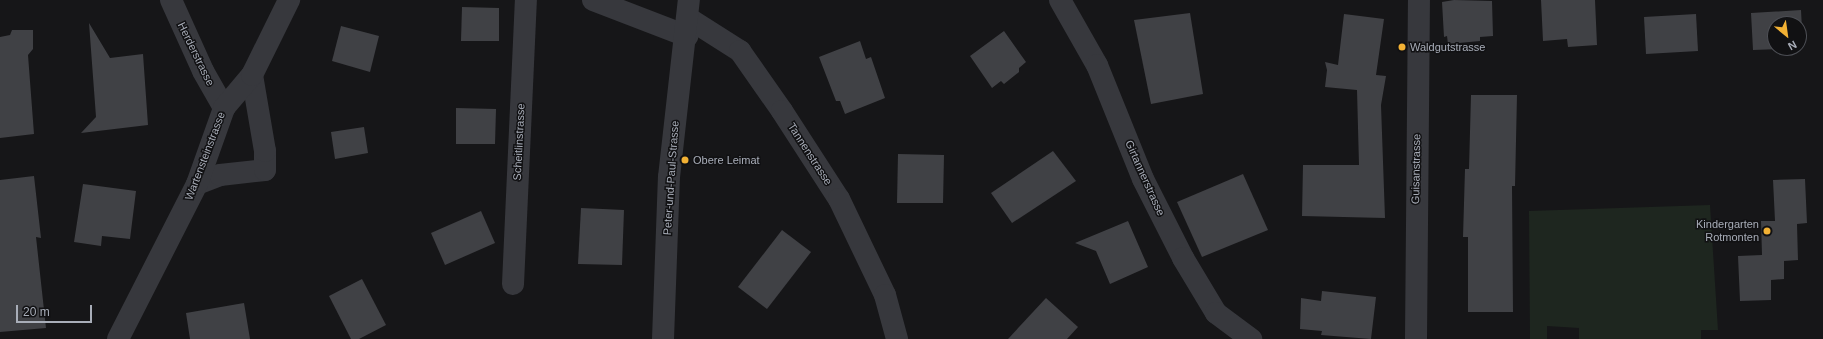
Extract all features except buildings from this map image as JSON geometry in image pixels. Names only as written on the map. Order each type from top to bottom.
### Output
[{"type":"street","name":"Herderstrasse","points":[[171,0],[203,71],[224,108]]},
{"type":"street","name":"Wartensteinstrasse","points":[[118,339],[197,184],[224,108],[252,75],[289,0]]},
{"type":"street","name":"Scheitlinstrasse","points":[[513,284],[526,0]]},
{"type":"street","name":"Tannenstrasse","points":[[593,0],[688,18],[720,36],[740,51],[840,199],[885,296],[897,339]]},
{"type":"street","name":"Girtannerstrasse","points":[[1060,0],[1097,65],[1144,179],[1183,258],[1216,313],[1251,339]]},
{"type":"street","name":"Guisanstrasse","points":[[1416,339],[1419,0]]},
{"type":"street","name":"Peter-und-Paul-Strasse","points":[[663,339],[671,156],[688,18]]},
{"type":"street","points":[[197,184],[220,175],[265,170],[265,151],[252,75]]},
{"type":"shaded area","points":[[1710,205],[1718,330],[1701,330],[1701,339],[1579,339],[1579,328],[1547,326],[1547,339],[1530,339],[1529,211]]},
{"type":"place","name":"Waldgutstrasse","points":[[1402,47]]},
{"type":"place","name":"Obere Leimat","points":[[685,160]]},
{"type":"place","name":"Kindergarten Rotmonten","points":[[1767,231]]}]
